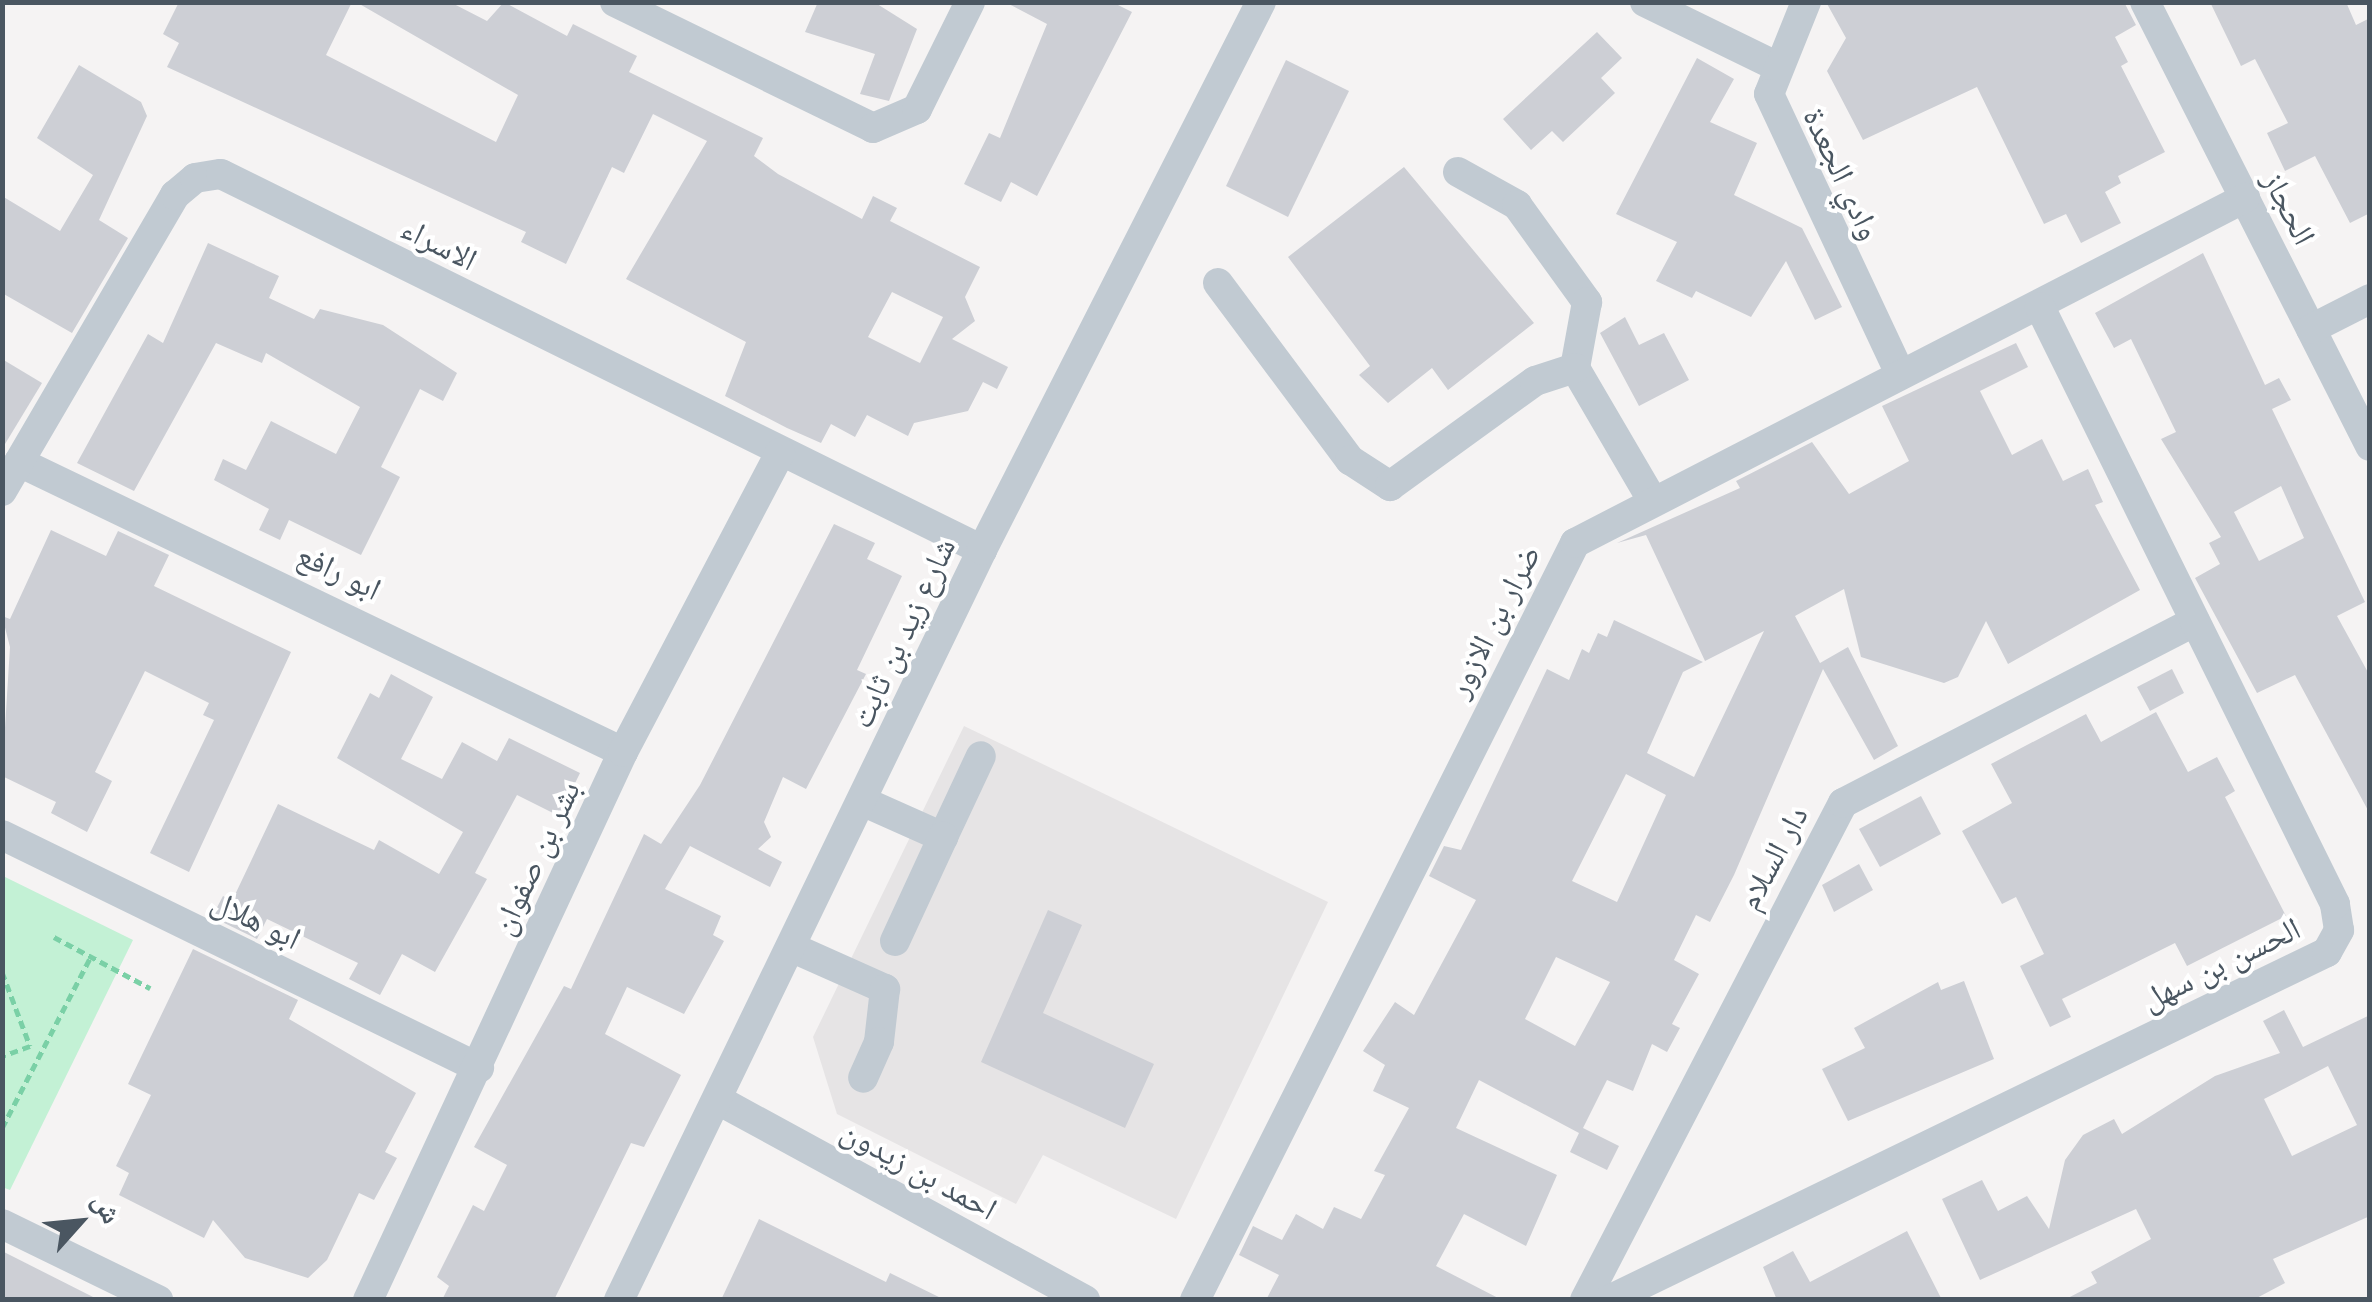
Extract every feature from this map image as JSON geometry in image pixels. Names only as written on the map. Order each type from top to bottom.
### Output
[{"type":"street","points":[[614,2],[874,128],[917,110],[970,2]]},
{"type":"street","name":"شارع زيد بن ثابت","points":[[620,1300],[720,1101],[982,550],[1261,2]]},
{"type":"street","points":[[1645,2],[1776,66]]},
{"type":"street","name":"وادي الجعدة","points":[[1806,2],[1776,66],[1769,94],[1784,143],[1898,370]]},
{"type":"street","name":"الحجاز","points":[[2145,2],[2370,446]]},
{"type":"street","points":[[1458,172],[1518,205],[1580,289],[1588,315],[1575,368],[1650,498]]},
{"type":"street","name":"الاسراء","points":[[2,491],[175,195],[208,174],[982,550]]},
{"type":"street","name":"ضرار بن الازور","points":[[1195,1300],[1561,564],[1593,528],[1898,370],[2040,308],[2245,198]]},
{"type":"street","points":[[1218,282],[1350,460],[1390,486],[1535,382],[1575,368]]},
{"type":"street","points":[[2311,330],[2370,299]]},
{"type":"street","name":"الحسن بن سهل","points":[[1609,1300],[2327,952],[2338,930],[2334,904],[2040,308]]},
{"type":"street","name":"بشر بن صفوان","points":[[368,1300],[623,752],[780,453]]},
{"type":"street","name":"ابو رافع","points":[[19,462],[623,752]]},
{"type":"street","name":"دار السلام","points":[[1585,1300],[1843,803],[2194,621]]},
{"type":"street","points":[[895,941],[981,756]]},
{"type":"street","points":[[862,800],[943,837]]},
{"type":"street","name":"ابو هلال","points":[[2,835],[478,1068]]},
{"type":"street","points":[[793,948],[885,990],[879,1042],[862,1078]]},
{"type":"street","name":"احمد بن زيدون","points":[[720,1101],[1085,1300]]},
{"type":"street","points":[[2,1224],[158,1300]]},
{"type":"path","points":[[54,937],[150,988]]},
{"type":"path","points":[[2,1128],[90,958]]},
{"type":"path","points":[[2,972],[30,1046],[42,1052]]},
{"type":"path","points":[[2,1056],[30,1046]]},
{"type":"shaded area","points":[[964,726],[1328,902],[1176,1219],[1043,1155],[1016,1204],[837,1114],[813,1037]]},
{"type":"green space","points":[[3,876],[133,940],[10,1190],[2,1187]]},
{"type":"building","points":[[179,2],[352,2],[326,55],[496,142],[518,95],[356,2],[450,2],[487,21],[504,2],[567,36],[573,24],[637,56],[629,72],[763,138],[754,156],[778,174],[862,219],[873,196],[897,208],[890,221],[980,267],[965,297],[975,321],[952,339],[1008,367],[997,389],[983,382],[968,411],[914,423],[908,436],[867,415],[855,437],[831,424],[821,443],[725,396],[746,342],[626,279],[707,141],[653,114],[624,173],[612,167],[566,264],[521,242],[526,232],[167,67],[179,43],[163,34]],"holes":[[[892,292],[943,317],[920,363],[868,337]]]},
{"type":"building","points":[[818,2],[874,2],[917,29],[889,101],[860,94],[875,54],[805,32]]},
{"type":"building","points":[[1005,2],[1112,2],[1132,12],[1037,196],[1011,182],[1001,202],[964,184],[989,133],[1000,138],[1047,24]]},
{"type":"building","points":[[1826,2],[2124,2],[2136,25],[2115,37],[2128,62],[2121,66],[2165,152],[2118,176],[2121,183],[2105,192],[2121,223],[2081,243],[2066,214],[2044,224],[1977,87],[1863,140],[1827,71],[1846,38]]},
{"type":"building","points":[[2210,2],[2346,2],[2356,25],[2370,18],[2370,213],[2350,223],[2315,156],[2285,171],[2267,133],[2288,123],[2255,59],[2241,66]]},
{"type":"building","points":[[1597,32],[1622,58],[1601,78],[1615,93],[1563,142],[1552,131],[1531,150],[1503,119]]},
{"type":"building","points":[[1697,58],[1734,79],[1710,122],[1757,143],[1734,195],[1802,228],[1842,307],[1815,320],[1786,261],[1751,317],[1696,291],[1692,298],[1656,281],[1677,242],[1616,214]]},
{"type":"building","points":[[1286,60],[1349,91],[1288,217],[1226,186]]},
{"type":"building","points":[[79,65],[141,102],[147,116],[99,220],[128,238],[72,333],[2,293],[2,196],[60,231],[93,175],[37,138]]},
{"type":"building","points":[[1404,167],[1534,323],[1448,390],[1432,368],[1388,403],[1359,375],[1370,366],[1288,257]]},
{"type":"building","points":[[208,243],[279,276],[269,298],[314,319],[320,309],[383,325],[457,373],[443,401],[420,389],[381,467],[400,477],[361,555],[289,520],[280,540],[259,530],[269,509],[214,480],[223,459],[246,470],[271,421],[336,454],[360,407],[266,353],[262,363],[216,343],[134,491],[77,463],[148,334],[163,343]]},
{"type":"building","points":[[2203,253],[2265,385],[2279,378],[2291,400],[2272,409],[2365,602],[2337,616],[2370,676],[2370,814],[2295,675],[2257,693],[2195,578],[2220,564],[2209,543],[2221,537],[2161,439],[2176,432],[2131,339],[2114,348],[2095,313]],"holes":[[[2281,486],[2304,538],[2259,561],[2234,512]]]},
{"type":"building","points":[[1625,317],[1639,345],[1664,333],[1689,380],[1639,406],[1600,333]]},
{"type":"building","points":[[2016,343],[2028,367],[1980,391],[2012,455],[2042,439],[2063,481],[2088,469],[2103,502],[2095,505],[2140,590],[2008,664],[1986,621],[1958,677],[1944,683],[1861,657],[1844,589],[1795,616],[1820,663],[1848,647],[1898,746],[1874,760],[1823,669],[1710,922],[1696,915],[1674,960],[1699,974],[1672,1024],[1680,1028],[1667,1052],[1652,1044],[1633,1091],[1607,1080],[1583,1128],[1619,1146],[1607,1170],[1570,1152],[1579,1133],[1479,1080],[1456,1128],[1557,1175],[1526,1246],[1464,1214],[1436,1266],[1502,1300],[1266,1300],[1279,1275],[1239,1255],[1253,1226],[1282,1240],[1296,1214],[1323,1229],[1334,1207],[1361,1219],[1385,1175],[1374,1171],[1409,1108],[1373,1091],[1385,1065],[1363,1051],[1395,1002],[1414,1015],[1476,900],[1429,876],[1444,846],[1461,850],[1547,669],[1569,680],[1582,649],[1589,653],[1598,633],[1607,637],[1614,620],[1703,662],[1683,672],[1647,753],[1694,777],[1764,631],[1705,661],[1646,535],[1617,543],[1740,488],[1736,481],[1812,442],[1849,494],[1909,461],[1882,406]],"holes":[[[1626,774],[1666,795],[1617,902],[1572,881]],[[1556,957],[1610,982],[1575,1046],[1525,1019]]]},
{"type":"building","points":[[2,359],[42,383],[2,449]]},
{"type":"building","points":[[834,524],[875,543],[867,559],[902,576],[857,670],[866,674],[806,789],[783,777],[764,822],[771,837],[758,849],[782,862],[770,887],[690,846],[665,889],[721,916],[713,935],[724,941],[684,1014],[627,987],[605,1034],[681,1075],[644,1147],[631,1143],[554,1300],[442,1300],[449,1286],[437,1277],[473,1205],[484,1211],[507,1165],[474,1147],[564,986],[571,989],[644,834],[661,844],[700,785]]},
{"type":"building","points":[[51,530],[106,556],[118,531],[169,555],[154,586],[291,652],[189,872],[150,853],[214,720],[203,715],[209,703],[145,671],[95,772],[112,781],[87,832],[51,813],[56,802],[2,776],[10,647],[2,616],[10,619]]},
{"type":"building","points":[[2172,669],[2184,693],[2150,711],[2137,687]]},
{"type":"building","points":[[391,674],[433,697],[401,759],[442,779],[462,742],[497,761],[509,738],[580,773],[559,816],[517,795],[475,873],[487,879],[435,972],[402,954],[380,995],[349,979],[358,963],[267,919],[257,939],[212,917],[223,896],[232,901],[278,804],[374,850],[379,840],[439,874],[463,832],[337,758],[370,693],[379,698]]},
{"type":"building","points":[[2156,712],[2188,772],[2217,757],[2235,791],[2225,797],[2286,916],[2187,966],[2175,943],[2062,999],[2071,1017],[2050,1027],[2020,966],[2044,954],[2016,897],[2002,904],[1962,831],[2012,803],[1991,764],[2086,714],[2101,742]]},
{"type":"building","points":[[1921,796],[1941,834],[1880,867],[1859,829]]},
{"type":"building","points":[[1859,864],[1873,890],[1834,912],[1822,885]]},
{"type":"building","points":[[1048,910],[1082,925],[1043,1013],[1154,1064],[1125,1128],[981,1062]]},
{"type":"building","points":[[193,949],[298,1000],[289,1019],[416,1093],[385,1152],[397,1158],[374,1200],[359,1193],[327,1260],[308,1278],[245,1258],[213,1220],[204,1238],[119,1195],[129,1173],[116,1166],[151,1095],[128,1084]]},
{"type":"building","points":[[1964,981],[1994,1059],[1848,1121],[1822,1069],[1865,1048],[1854,1028],[1938,982],[1941,990]]},
{"type":"building","points":[[2284,1010],[2303,1047],[2370,1015],[2370,1216],[2273,1259],[2285,1283],[2253,1300],[2064,1300],[2097,1283],[2091,1272],[2151,1239],[2136,1209],[1980,1280],[1942,1199],[1982,1180],[1998,1211],[2027,1196],[2049,1229],[2065,1160],[2083,1135],[2114,1119],[2122,1134],[2215,1076],[2280,1053],[2263,1021]],"holes":[[[2328,1066],[2357,1125],[2292,1156],[2264,1099]]]},
{"type":"building","points":[[759,1219],[886,1282],[890,1273],[945,1300],[721,1300]]},
{"type":"building","points":[[1907,1231],[1942,1300],[1777,1300],[1763,1267],[1793,1251],[1810,1282]]},
{"type":"building","points":[[2,1251],[99,1300],[2,1300]]}]
